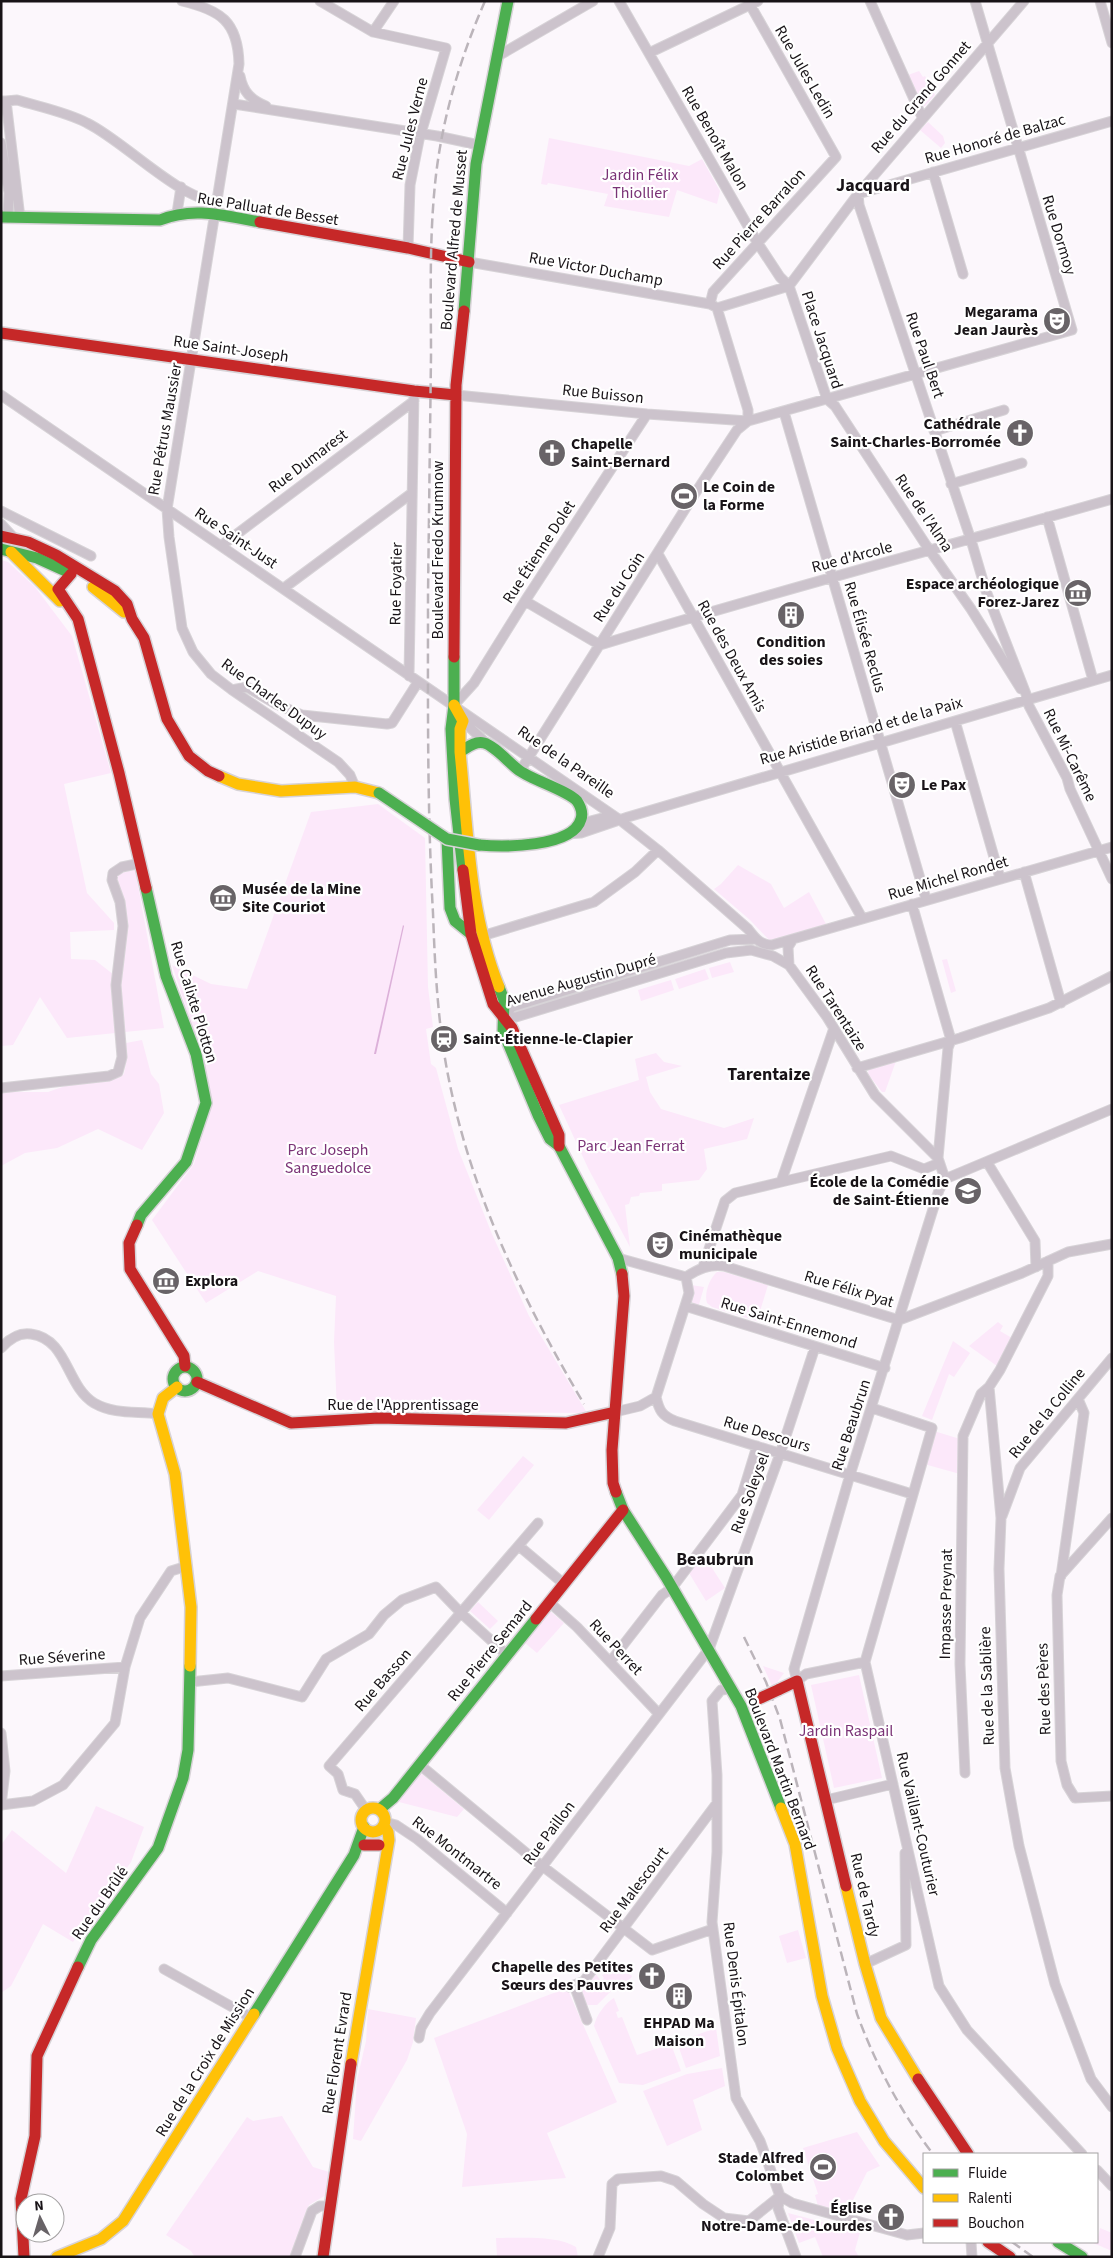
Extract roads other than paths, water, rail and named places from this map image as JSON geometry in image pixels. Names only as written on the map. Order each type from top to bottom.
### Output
[{"type":"main road","name":"Boulevard Alfred de Musset","points":[[456,395],[479,145],[508,1]]},
{"type":"main road","name":"Rue Palluat de Besset","points":[[10,218],[160,220],[178,213],[216,208],[468,262]]},
{"type":"main road","name":"Rue Saint-Joseph","points":[[1,333],[192,360],[414,396],[456,395]]},
{"type":"main road","name":"Boulevard Fredo Krumnow","points":[[456,395],[454,705],[451,729],[454,792],[476,935]]},
{"type":"main road","points":[[7,536],[52,553],[115,591],[127,604],[132,618],[144,638],[167,719],[189,756],[208,771],[238,784],[281,791],[356,787],[379,793],[447,839],[450,908],[455,921],[476,935]]},
{"type":"main road","points":[[4,547],[57,566],[107,597],[132,618]]},
{"type":"main road","points":[[4,547],[78,619]]},
{"type":"main road","points":[[52,553],[57,566],[58,589]]},
{"type":"main road","points":[[58,589],[71,574]]},
{"type":"main road","name":"Rue Calixte Plotton","points":[[58,589],[78,619],[141,863],[166,976],[196,1054],[206,1102],[186,1162],[140,1215],[129,1242],[130,1269],[184,1356],[185,1366]]},
{"type":"main road","points":[[454,705],[463,721],[460,730],[460,752],[477,914],[476,935]]},
{"type":"main road","points":[[460,752],[475,743],[486,743]]},
{"type":"main road","name":"Rue de la Pareille","points":[[486,743],[520,771],[576,800],[582,810],[579,824]]},
{"type":"main road","name":"Rue Aristide Briand et de la Paix","points":[[447,839],[479,845],[518,846],[567,834],[579,824]]},
{"type":"main road","name":"Boulevard Martin Bernard","points":[[476,935],[493,1004],[502,1017],[502,1030],[538,1115],[550,1139],[559,1146],[618,1258],[623,1278],[624,1296],[612,1450],[613,1483],[623,1510],[709,1649],[741,1706],[795,1844],[822,1996],[837,2048],[860,2101],[884,2141],[912,2177],[923,2187]]},
{"type":"main road","points":[[185,1366],[195,1371],[197,1382],[190,1390],[183,1390],[177,1387],[173,1380],[175,1372],[185,1366]]},
{"type":"main road","name":"Rue de l'Apprentissage","points":[[197,1382],[291,1423],[379,1418],[566,1423],[615,1412]]},
{"type":"main road","points":[[158,1414],[163,1398],[177,1387]]},
{"type":"main road","name":"Rue du Brûlé","points":[[24,2257],[21,2199],[35,2136],[36,2056],[92,1940],[158,1848],[183,1778],[188,1750],[191,1607],[175,1474],[158,1414]]},
{"type":"main road","name":"Rue Pierre Semard","points":[[380,1809],[393,1798],[623,1510]]},
{"type":"main road","points":[[741,1706],[797,1681]]},
{"type":"main road","name":"Rue de Tardy","points":[[797,1681],[865,1964],[881,2018],[913,2072],[967,2153]]},
{"type":"main road","points":[[373,1807],[380,1809],[384,1814],[376,1828],[361,1818],[366,1810],[373,1807]]},
{"type":"main road","name":"Rue de la Croix de Mission","points":[[354,1855],[364,1846],[376,1828]]},
{"type":"main road","name":"Rue de la Croix de Mission","points":[[57,2257],[101,2240],[114,2232],[123,2221],[354,1855],[376,1828]]},
{"type":"main road","name":"Rue Florent Evrard","points":[[323,2257],[384,1847],[376,1839],[376,1828]]},
{"type":"main road","points":[[364,1846],[384,1847]]},
{"type":"main road","points":[[989,2243],[1010,2257]]},
{"type":"main road","points":[[1060,2243],[1082,2257]]},
{"type":"street","name":"Rue Pétrus Maussier","points":[[167,509],[239,64],[234,37],[220,14],[206,7],[182,1]]},
{"type":"street","points":[[320,1],[373,32],[394,1]]},
{"type":"street","points":[[498,56],[593,1]]},
{"type":"street","name":"Rue Benoît Malon","points":[[619,1],[757,242],[780,277],[789,286]]},
{"type":"street","points":[[870,1],[922,118]]},
{"type":"street","name":"Rue Dormoy","points":[[915,375],[1072,330],[975,1]]},
{"type":"street","name":"Rue du Grand Gonnet","points":[[789,286],[858,194],[1024,1]]},
{"type":"street","points":[[1100,1],[1112,43]]},
{"type":"street","points":[[649,53],[752,2]]},
{"type":"street","name":"Rue Jules Ledin","points":[[752,2],[836,157]]},
{"type":"street","name":"Rue Jules Verne","points":[[373,32],[446,48],[421,134],[410,185],[408,248]]},
{"type":"street","points":[[239,64],[240,78],[248,95],[256,102],[280,111]]},
{"type":"street","points":[[10,218],[3,101],[17,100],[87,123],[181,187],[216,208]]},
{"type":"street","points":[[234,104],[479,145]]},
{"type":"street","name":"Rue Honoré de Balzac","points":[[858,194],[1112,121]]},
{"type":"street","points":[[1,144],[9,193],[10,218]]},
{"type":"street","name":"Rue Pierre Barralon","points":[[714,306],[713,292],[836,157]]},
{"type":"street","points":[[933,172],[963,274]]},
{"type":"street","points":[[178,213],[181,187]]},
{"type":"street","name":"Rue Paul Bert","points":[[858,194],[859,205],[971,540],[986,591],[1028,699]]},
{"type":"street","name":"Rue Victor Duchamp","points":[[468,262],[714,306]]},
{"type":"street","name":"Place Jacquard","points":[[714,306],[789,286],[827,400],[748,421]]},
{"type":"street","points":[[714,306],[748,410],[748,421]]},
{"type":"street","points":[[827,400],[915,375]]},
{"type":"street","name":"Rue Saint-Just","points":[[1,395],[454,705]]},
{"type":"street","name":"Rue Buisson","points":[[456,395],[647,414],[748,421]]},
{"type":"street","name":"Rue Foyatier","points":[[409,676],[414,396]]},
{"type":"street","name":"Rue Dumarest","points":[[221,546],[414,396]]},
{"type":"street","name":"Rue de l'Alma","points":[[827,400],[835,406],[930,551],[962,594],[1011,675],[1028,699]]},
{"type":"street","points":[[934,431],[1004,410]]},
{"type":"street","name":"Rue Élisée Reclus","points":[[784,412],[926,899]]},
{"type":"street","name":"Rue Étienne Dolet","points":[[454,705],[474,683],[647,414]]},
{"type":"street","name":"Rue du Coin","points":[[520,771],[737,430],[748,421]]},
{"type":"street","points":[[951,484],[1022,464]]},
{"type":"street","points":[[284,588],[412,493]]},
{"type":"street","name":"Rue d'Arcole","points":[[600,645],[693,616],[971,540],[1112,499]]},
{"type":"street","name":"Rue Charles Dupuy","points":[[167,509],[169,537],[182,628],[193,652],[211,674],[232,690],[338,762],[350,775],[356,787]]},
{"type":"street","points":[[1,511],[91,556]]},
{"type":"street","points":[[1047,518],[1093,680]]},
{"type":"street","points":[[1,524],[7,536]]},
{"type":"street","name":"Rue des Deux Amis","points":[[658,554],[862,918]]},
{"type":"street","points":[[525,601],[600,645]]},
{"type":"street","name":"Rue Aristide Briand et de la Paix","points":[[567,834],[581,833],[1112,675]]},
{"type":"street","points":[[232,690],[247,687],[276,704],[302,715],[388,724],[392,723],[418,682]]},
{"type":"street","name":"Rue Mi-Carême","points":[[1028,699],[1029,706],[1067,778],[1070,789],[1112,879]]},
{"type":"street","name":"Rue de la Pareille","points":[[454,705],[620,820]]},
{"type":"street","name":"Rue de la Pareille","points":[[463,721],[486,743]]},
{"type":"street","points":[[955,721],[1000,878]]},
{"type":"street","name":"Rue de la Pareille","points":[[576,800],[620,820]]},
{"type":"street","name":"Rue Aristide Briand et de la Paix","points":[[579,824],[602,818],[620,820]]},
{"type":"street","points":[[620,820],[658,850],[748,929],[756,939],[751,950]]},
{"type":"street","name":"Rue Michel Rondet","points":[[756,939],[765,945],[772,945],[926,899],[1112,847]]},
{"type":"street","points":[[476,935],[594,902],[635,872],[658,850]]},
{"type":"street","points":[[1,1088],[109,1076],[118,1072],[122,1057],[116,985],[123,926],[120,902],[112,880],[112,873],[122,867],[141,863]]},
{"type":"street","points":[[1024,872],[1061,1003]]},
{"type":"street","points":[[618,1258],[686,1277],[703,1267],[725,1201],[735,1194],[891,1156],[924,1169],[938,1160],[948,1048],[951,1040],[912,904]]},
{"type":"street","name":"Avenue Augustin Dupré","points":[[502,1017],[512,1007],[730,940],[756,939]]},
{"type":"street","points":[[789,965],[788,947],[793,939]]},
{"type":"street","name":"Avenue Augustin Dupré","points":[[502,1017],[516,1017],[726,953],[751,950]]},
{"type":"street","name":"Rue Tarentaize","points":[[751,950],[772,956],[789,965],[834,1028],[875,1095],[938,1160],[945,1179]]},
{"type":"street","points":[[857,1068],[951,1040],[1061,1003],[1112,976]]},
{"type":"street","points":[[781,1182],[834,1028]]},
{"type":"street","points":[[945,1179],[1112,1109]]},
{"type":"street","points":[[988,1162],[1035,1241],[1036,1267]]},
{"type":"street","name":"Rue Beaubrun","points":[[797,1681],[794,1669],[850,1476],[939,1190],[945,1179]]},
{"type":"street","points":[[899,1320],[1036,1267],[1068,1252],[1112,1244]]},
{"type":"street","points":[[989,1387],[1048,1276],[1048,1261]]},
{"type":"street","name":"Rue Félix Pyat","points":[[703,1267],[724,1266],[899,1320]]},
{"type":"street","points":[[615,1412],[640,1406],[656,1397],[685,1306],[688,1293],[686,1277]]},
{"type":"street","name":"Rue Saint-Ennemond","points":[[685,1306],[884,1368]]},
{"type":"street","points":[[1,1348],[12,1338],[20,1334],[43,1337],[58,1350],[80,1389],[95,1403],[128,1414],[158,1414]]},
{"type":"street","name":"Rue Soleysel","points":[[709,1649],[780,1454],[815,1347]]},
{"type":"street","name":"Rue de la Colline","points":[[1002,1518],[1020,1468],[1112,1358]]},
{"type":"street","name":"Impasse Preynat","points":[[966,1773],[960,1664],[963,1436],[981,1394],[989,1387]]},
{"type":"street","name":"Rue de la Sablière","points":[[989,1387],[1002,1518],[999,1569],[1005,1768],[1019,1846],[1055,1984],[1090,2079],[1112,2107]]},
{"type":"street","name":"Rue Descours","points":[[656,1397],[660,1410],[666,1417],[912,1494]]},
{"type":"street","name":"Rue des Pères","points":[[1078,1399],[1084,1413],[1057,1595],[1061,1761],[1067,1785],[1075,1798],[1112,1796]]},
{"type":"street","name":"Rue Vaillant-Couturier","points":[[872,1408],[932,1428],[865,1662],[939,1986],[967,2030],[1081,2153]]},
{"type":"street","points":[[610,1662],[662,1595],[672,1588],[742,1495],[757,1446]]},
{"type":"street","points":[[1060,1576],[1112,1518]]},
{"type":"street","name":"Rue Basson","points":[[366,1810],[355,1794],[343,1790],[338,1774],[328,1766],[538,1524]]},
{"type":"street","points":[[519,1546],[564,1584]]},
{"type":"street","points":[[1,1733],[5,1771],[1,1805],[33,1801],[63,1785],[114,1723],[125,1667],[140,1618],[171,1571],[187,1566]]},
{"type":"street","points":[[190,1682],[228,1678],[302,1697],[326,1659],[369,1634],[384,1615],[402,1600],[436,1587],[461,1613],[508,1655]]},
{"type":"street","name":"Rue Perret","points":[[549,1602],[577,1627],[659,1714]]},
{"type":"street","name":"Rue Paillon","points":[[419,2038],[430,2013],[709,1649]]},
{"type":"street","points":[[797,1681],[806,1674],[865,1662]]},
{"type":"street","name":"Rue Séverine","points":[[1,1676],[125,1667]]},
{"type":"street","name":"Rue Denis Épitalon","points":[[731,1689],[722,1690],[712,1701],[717,1803],[717,1852],[713,1929],[736,2098],[760,2140],[780,2196],[778,2208],[796,2257]]},
{"type":"street","points":[[420,1764],[542,1866],[652,1950],[713,1929]]},
{"type":"street","points":[[826,1800],[893,1784]]},
{"type":"street","name":"Rue Malescourt","points":[[587,2020],[572,1986],[584,1981],[717,1803]]},
{"type":"street","points":[[865,1964],[906,1945],[905,1855],[901,1822]]},
{"type":"street","name":"Rue Montmartre","points":[[376,1828],[396,1825],[407,1832],[507,1913]]},
{"type":"street","points":[[384,1847],[407,1832]]},
{"type":"street","points":[[164,1969],[252,2018]]},
{"type":"street","points":[[1098,2171],[1112,2186]]},
{"type":"street","points":[[598,2257],[610,2228],[612,2184],[618,2179],[661,2176],[676,2181],[703,2204],[724,2218],[750,2221],[780,2196],[792,2203],[907,2235],[923,2233]]},
{"type":"street","points":[[295,2257],[312,2211],[320,2206],[331,2206]]},
{"type":"street","points":[[971,2243],[972,2257]]},
{"type":"railway","points":[[485,1],[468,43],[448,108],[439,153],[432,220],[428,714],[431,873],[436,978],[440,1021],[450,1085],[460,1128],[487,1210],[522,1289],[584,1404]]},
{"type":"railway","points":[[744,1637],[766,1682],[780,1719],[857,2014],[872,2051],[899,2104],[932,2153]]},
{"type":"railway","points":[[1013,2243],[1033,2257]]},
{"type":"place","name":"Megarama Jean Jaurès","points":[[1057,321]]},
{"type":"place","name":"Cathédrale Saint-Charles-Borromée","points":[[1020,433]]},
{"type":"place","name":"Chapelle Saint-Bernard","points":[[552,453]]},
{"type":"place","name":"Le Coin de la Forme","points":[[684,496]]},
{"type":"place","name":"Espace archéologique Forez-Jarez","points":[[1078,593]]},
{"type":"place","name":"Condition des soies","points":[[791,615]]},
{"type":"place","name":"Le Pax","points":[[902,785]]},
{"type":"place","name":"Musée de la Mine Site Couriot","points":[[223,898]]},
{"type":"place","name":"Saint-Étienne-le-Clapier","points":[[444,1039]]},
{"type":"place","name":"École de la Comédie de Saint-Étienne","points":[[968,1191]]},
{"type":"place","name":"Cinémathèque municipale","points":[[660,1245]]},
{"type":"place","name":"Explora","points":[[166,1281]]},
{"type":"place","name":"Chapelle des Petites Sœurs des Pauvres","points":[[652,1976]]},
{"type":"place","name":"EHPAD Ma Maison","points":[[679,1996]]},
{"type":"place","name":"Stade Alfred Colombet","points":[[823,2167]]},
{"type":"place","name":"Église Notre-Dame-de-Lourdes","points":[[891,2217]]},
{"type":"district","name":"Jacquard","points":[[873,185]]},
{"type":"district","name":"Tarentaize","points":[[769,1074]]},
{"type":"district","name":"Beaubrun","points":[[715,1559]]},
{"type":"park label","name":"Jardin Félix Thiollier","points":[[640,184]]},
{"type":"park label","name":"Parc Jean Ferrat","points":[[631,1146]]},
{"type":"park label","name":"Parc Joseph Sanguedolce","points":[[328,1159]]},
{"type":"park label","name":"Jardin Raspail","points":[[846,1731]]}]
